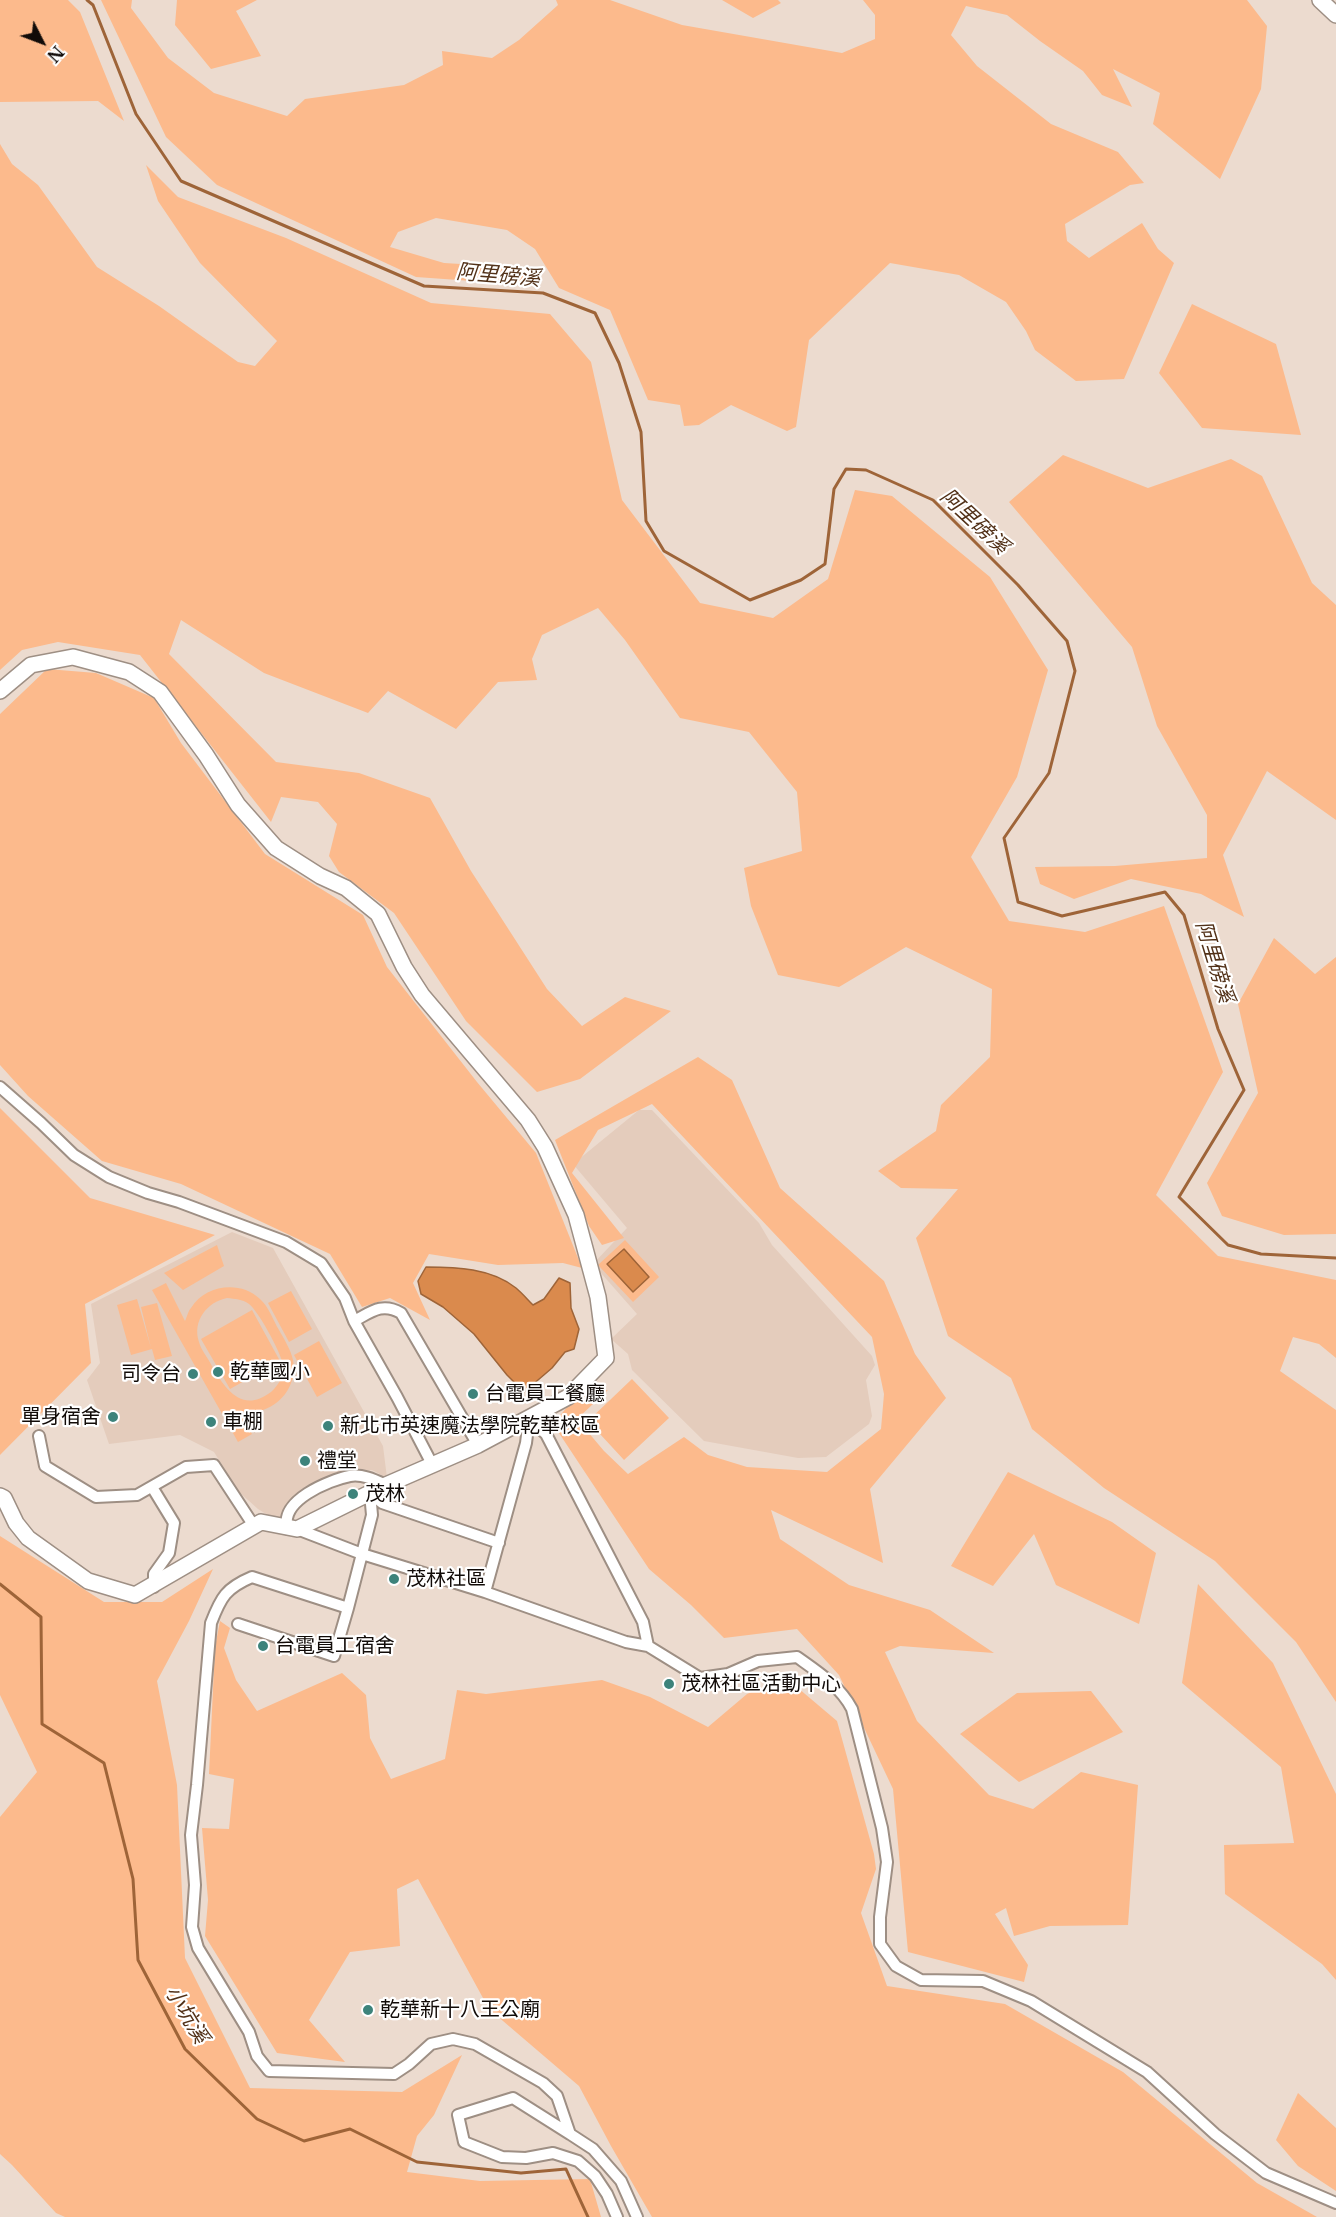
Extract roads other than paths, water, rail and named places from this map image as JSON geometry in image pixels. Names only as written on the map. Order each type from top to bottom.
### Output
[{"type":"street","points":[[1320,0],[1336,15]]},
{"type":"street","points":[[0,691],[31,665],[73,657],[129,672],[160,692],[206,755],[238,805],[276,848],[320,876],[346,888],[378,914],[404,967],[422,995],[528,1120],[545,1147],[576,1215],[598,1297],[606,1358],[568,1397],[529,1419],[478,1445],[293,1529]]},
{"type":"street","points":[[0,1087],[74,1155],[109,1177],[286,1242],[321,1263],[345,1298],[354,1321],[432,1464]]},
{"type":"street","points":[[354,1321],[378,1308],[392,1308],[401,1313],[478,1445]]},
{"type":"street","points":[[485,1593],[526,1443],[529,1419]]},
{"type":"street","points":[[529,1419],[546,1434],[644,1622],[648,1646]]},
{"type":"street","points":[[39,1436],[45,1466],[96,1497],[137,1495],[186,1467],[214,1465],[254,1526]]},
{"type":"street","points":[[293,1529],[287,1524],[288,1513],[296,1500],[324,1485],[351,1476],[368,1477],[386,1485]]},
{"type":"street","points":[[152,1487],[174,1523],[169,1552],[154,1574],[153,1587]]},
{"type":"street","points":[[370,1493],[382,1503],[499,1543]]},
{"type":"street","points":[[238,1623],[334,1656],[372,1515],[370,1493]]},
{"type":"street","points":[[0,1496],[4,1498],[16,1523],[28,1538],[88,1581],[135,1595],[153,1587],[261,1522],[293,1529],[626,1642],[648,1646],[700,1678],[728,1674],[758,1661],[797,1657],[845,1695],[852,1708],[882,1828],[887,1862],[880,1917],[880,1944],[896,1966],[921,1980],[983,1981],[1031,2001],[1147,2072],[1215,2134],[1266,2173],[1336,2203]]},
{"type":"street","points":[[348,1608],[252,1576],[235,1584],[221,1598],[211,1623],[191,1835],[195,1885],[192,1927],[198,1948],[249,2032],[256,2056],[269,2071],[394,2074],[431,2044],[453,2040],[476,2044],[543,2083],[557,2096],[570,2134]]},
{"type":"street","points":[[617,2217],[595,2176],[578,2160],[554,2153],[526,2157],[502,2157],[464,2142],[458,2115],[513,2098],[593,2149],[621,2181],[637,2217]]},
{"type":"waterway","name":"阿里磅溪","points":[[87,0],[93,5],[136,114],[181,181],[424,286],[543,293],[595,313],[619,363],[641,432],[646,521],[664,551],[750,600],[801,580],[825,564],[834,489],[846,469],[866,470],[933,500],[1018,585],[1067,641],[1075,671],[1049,773],[1004,838],[1018,902],[1062,916],[1165,892],[1184,915],[1218,1029],[1244,1090],[1179,1197],[1228,1245],[1261,1254],[1336,1258]]},
{"type":"waterway","name":"小坑溪","points":[[0,1584],[41,1617],[42,1724],[104,1763],[133,1879],[138,1960],[185,2049],[257,2119],[304,2141],[350,2129],[417,2162],[521,2173],[566,2169],[588,2217]]},
{"type":"place","name":"乾華國小","points":[[218,1372]]},
{"type":"place","name":"司令台","points":[[193,1374]]},
{"type":"place","name":"台電員工餐廳","points":[[473,1394]]},
{"type":"place","name":"單身宿舍","points":[[113,1417]]},
{"type":"place","name":"車棚","points":[[211,1422]]},
{"type":"place","name":"新北市英速魔法學院乾華校區","points":[[328,1426]]},
{"type":"place","name":"禮堂","points":[[305,1461]]},
{"type":"place","name":"茂林","points":[[353,1494]]},
{"type":"place","name":"茂林社區","points":[[394,1579]]},
{"type":"place","name":"台電員工宿舍","points":[[263,1646]]},
{"type":"place","name":"茂林社區活動中心","points":[[669,1684]]},
{"type":"place","name":"乾華新十八王公廟","points":[[368,2010]]}]
